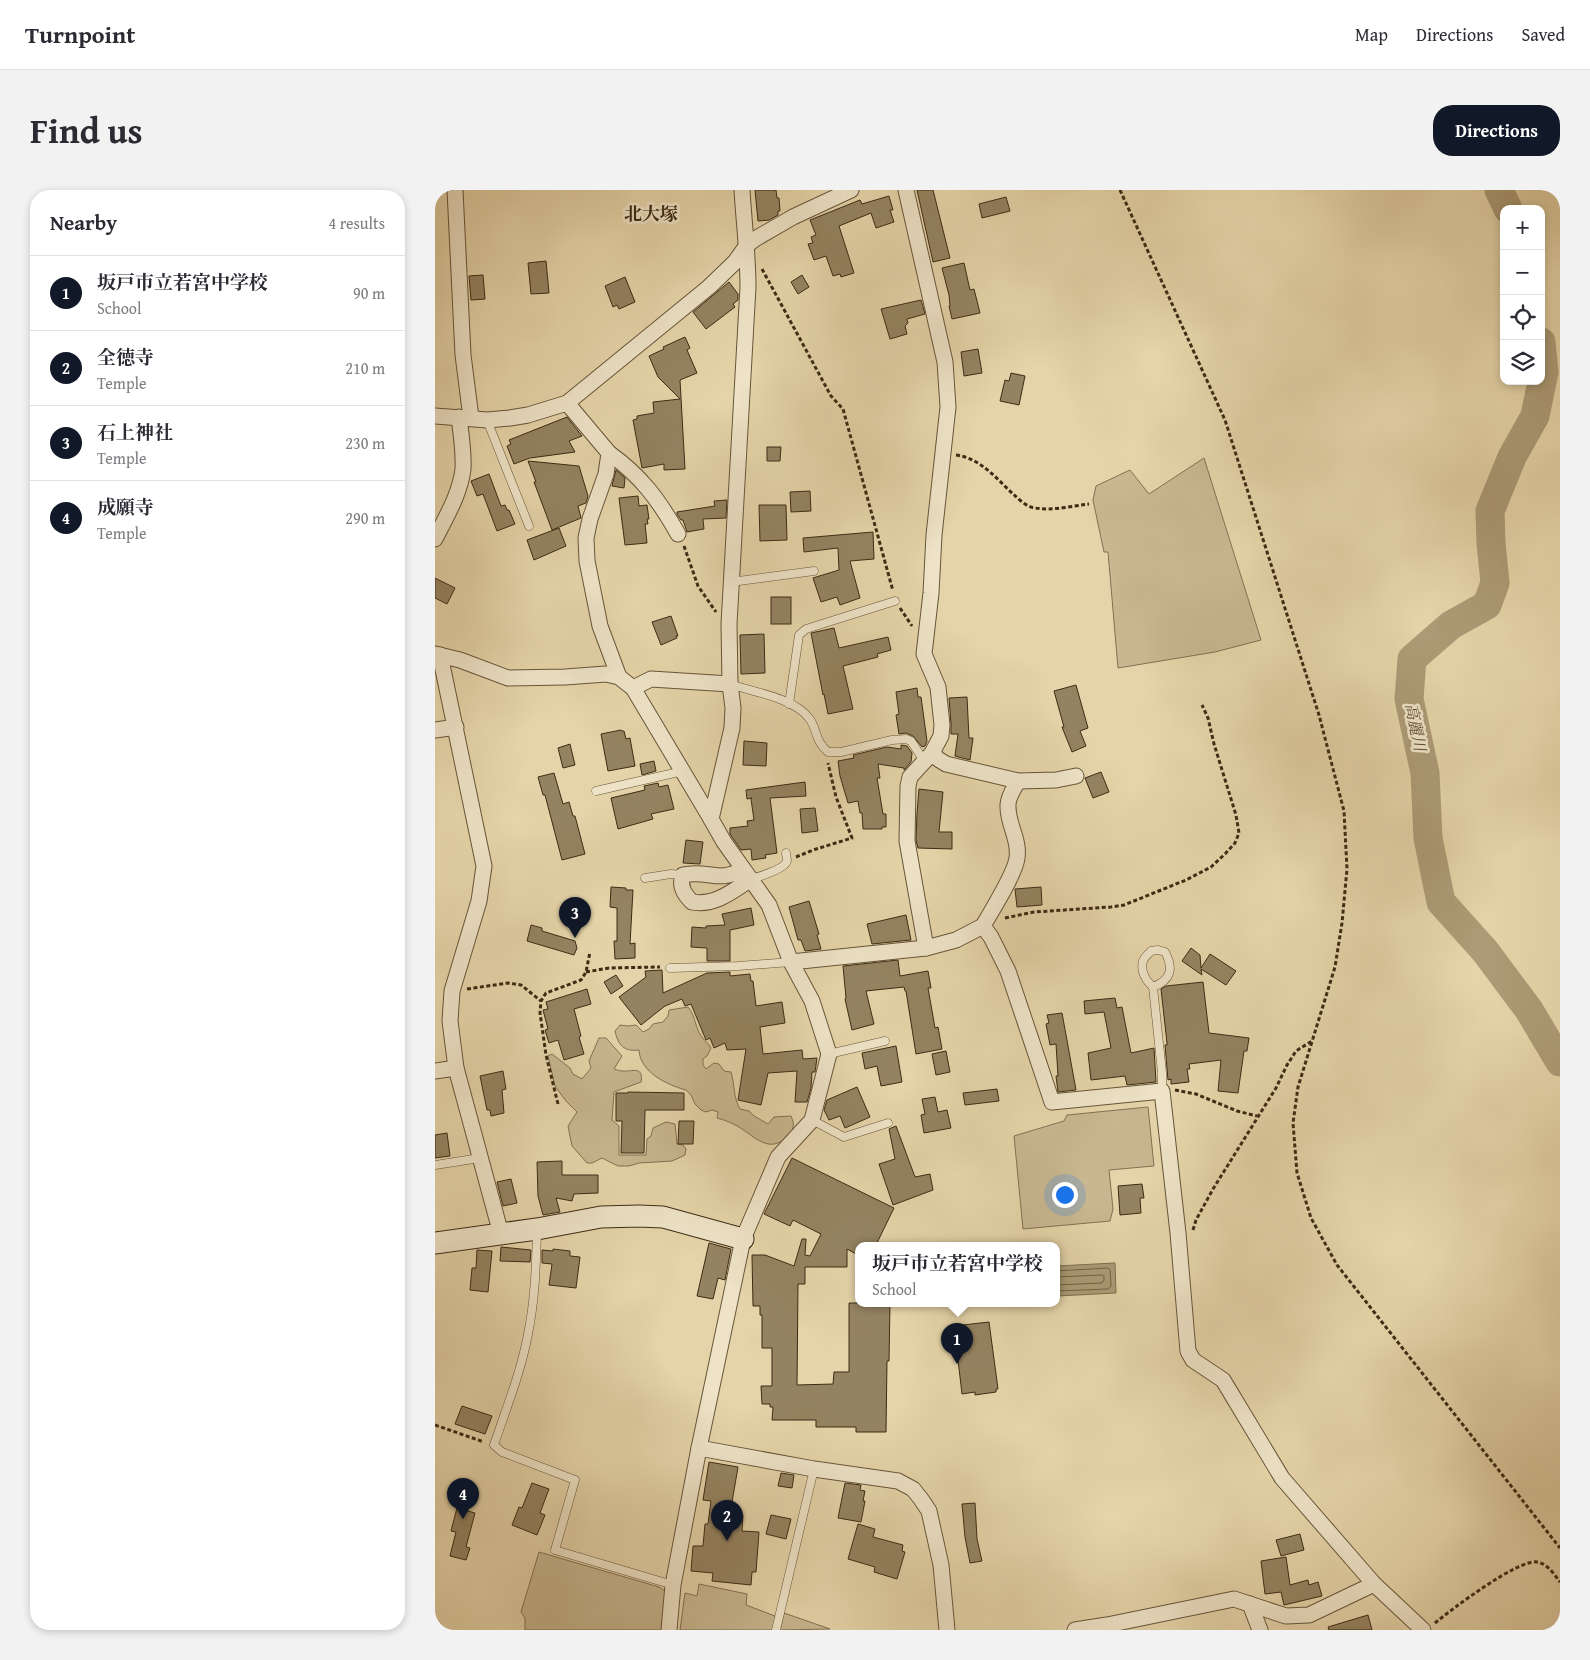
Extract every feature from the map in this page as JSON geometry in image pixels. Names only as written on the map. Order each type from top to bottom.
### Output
[{"type":"street","points":[[435,539],[460,482],[463,467],[465,418],[455,190]]},
{"type":"street","points":[[711,818],[731,728],[733,708],[730,684],[729,624],[748,297],[748,251],[743,190]]},
{"type":"street","points":[[435,416],[487,420],[528,415],[567,403],[709,287],[748,251],[755,239],[851,190]]},
{"type":"street","points":[[906,190],[945,362],[948,407],[924,648],[924,654],[939,687],[941,736],[928,757],[910,777],[908,786],[907,841],[926,948]]},
{"type":"street","points":[[567,403],[609,452],[628,466],[648,487],[665,510],[678,534]]},
{"type":"street","points":[[609,452],[606,474],[590,519],[586,538],[587,561],[600,626],[619,677]]},
{"type":"street","points":[[501,1234],[456,1068],[450,1021],[452,991],[479,901],[484,866],[456,727],[438,661],[460,660],[508,678],[606,674],[619,677],[633,688],[724,842],[769,905],[791,962],[812,1001],[829,1054],[812,1120],[779,1157],[743,1239],[699,1448],[673,1585],[669,1630]]},
{"type":"street","points":[[633,688],[651,679],[730,684]]},
{"type":"street","points":[[435,730],[456,727]]},
{"type":"street","points":[[928,757],[938,759],[946,764],[1018,781],[1056,780],[1076,776]]},
{"type":"street","points":[[791,962],[926,948],[956,940],[985,928],[1017,860],[1016,838],[1008,806],[1018,781]]},
{"type":"street","points":[[699,872],[723,877],[734,874],[747,874],[727,896],[712,902],[701,904],[692,902],[682,889],[681,881],[683,875],[699,872]]},
{"type":"street","points":[[985,928],[1008,970],[1052,1102],[1162,1091],[1178,1234],[1188,1351],[1193,1360],[1223,1380],[1283,1478],[1374,1584],[1429,1627]]},
{"type":"street","points":[[435,1071],[456,1068]]},
{"type":"street","points":[[435,1243],[537,1229],[601,1217],[647,1216],[663,1217],[743,1239]]},
{"type":"street","points":[[699,1448],[814,1469],[898,1481],[913,1489],[929,1511],[941,1566],[947,1630]]},
{"type":"street","points":[[1075,1630],[1107,1628],[1234,1599],[1286,1616],[1309,1615],[1374,1584]]},
{"type":"street","points":[[1250,1604],[1260,1630]]},
{"type":"lane","points":[[487,420],[529,526]]},
{"type":"lane","points":[[731,582],[814,570]]},
{"type":"lane","points":[[789,704],[799,635],[806,629],[895,601]]},
{"type":"lane","points":[[730,684],[775,697],[808,717],[819,742],[828,752],[841,752],[892,740],[906,739],[911,741],[928,757]]},
{"type":"lane","points":[[596,791],[683,771]]},
{"type":"lane","points":[[747,874],[773,871],[785,865],[787,857]]},
{"type":"lane","points":[[645,878],[671,874],[683,875]]},
{"type":"lane","points":[[1153,987],[1166,979],[1171,969],[1165,952],[1159,950],[1151,951],[1143,960],[1143,971],[1147,982],[1153,987],[1162,1072],[1162,1091]]},
{"type":"lane","points":[[670,968],[791,962]]},
{"type":"lane","points":[[829,1054],[885,1041]]},
{"type":"lane","points":[[812,1120],[844,1137],[888,1123]]},
{"type":"lane","points":[[435,1165],[480,1158]]},
{"type":"lane","points":[[537,1229],[536,1282],[528,1335],[517,1379],[494,1445],[503,1452],[575,1480],[555,1550],[673,1585]]},
{"type":"lane","points":[[776,1630],[814,1469]]},
{"type":"path","points":[[1120,190],[1225,420],[1319,714],[1344,811],[1347,869],[1342,923],[1335,967],[1297,1087],[1293,1123],[1297,1173],[1311,1218],[1337,1265],[1560,1548]]},
{"type":"path","points":[[748,251],[764,271],[831,396],[843,409],[895,601],[924,648]]},
{"type":"path","points":[[943,454],[971,458],[985,467],[1022,502],[1033,508],[1043,509],[1089,504]]},
{"type":"path","points":[[678,534],[698,586],[712,609],[729,624]]},
{"type":"path","points":[[985,928],[996,921],[1034,912],[1124,905],[1186,880],[1211,867],[1225,854],[1235,843],[1239,834],[1236,815],[1208,718],[1202,705]]},
{"type":"path","points":[[787,857],[852,838],[836,797],[828,766],[828,752]]},
{"type":"path","points":[[558,1104],[546,1055],[540,1013],[541,1001],[546,993],[581,980],[586,972],[590,952]]},
{"type":"path","points":[[586,972],[639,966],[670,968]]},
{"type":"path","points":[[452,991],[508,983],[521,985],[541,1001]]},
{"type":"path","points":[[1193,1233],[1200,1212],[1257,1116],[1276,1088],[1287,1065],[1296,1051],[1312,1041]]},
{"type":"path","points":[[1162,1091],[1179,1090],[1196,1094],[1237,1111],[1257,1116]]},
{"type":"path","points":[[435,1425],[494,1445]]},
{"type":"path","points":[[1429,1627],[1499,1577],[1526,1563],[1533,1562],[1545,1565],[1560,1582]]},
{"type":"shaded area","points":[[1204,458],[1261,640],[1215,652],[1118,668],[1108,552],[1104,552],[1093,500],[1096,486],[1130,470],[1149,494]]},
{"type":"shaded area","points":[[688,1007],[700,1034],[711,1048],[703,1059],[703,1065],[706,1069],[714,1063],[719,1064],[724,1071],[731,1072],[736,1100],[740,1109],[749,1111],[768,1124],[774,1117],[791,1116],[793,1125],[787,1137],[780,1142],[768,1144],[756,1139],[736,1126],[717,1118],[718,1112],[701,1110],[686,1090],[663,1081],[649,1071],[644,1065],[639,1050],[629,1050],[620,1044],[615,1031],[620,1025],[636,1025],[643,1032],[653,1024],[663,1022],[668,1016],[669,1010]]},
{"type":"shaded area","points":[[599,1038],[606,1038],[622,1056],[614,1069],[639,1071],[641,1073],[641,1082],[614,1092],[612,1120],[619,1126],[619,1155],[646,1155],[647,1139],[651,1136],[653,1128],[666,1122],[675,1124],[677,1144],[683,1145],[686,1149],[685,1155],[672,1161],[618,1166],[602,1158],[592,1163],[587,1163],[572,1146],[568,1126],[577,1112],[555,1086],[548,1056],[552,1054],[570,1068],[573,1074],[582,1079],[591,1068],[589,1061]]},
{"type":"shaded area","points":[[1148,1107],[1154,1166],[1109,1170],[1113,1209],[1110,1221],[1023,1229],[1014,1136],[1064,1121],[1067,1115]]},
{"type":"shaded area","points":[[539,1552],[659,1587],[668,1593],[663,1630],[525,1630],[525,1618],[521,1612]]},
{"type":"shaded area","points":[[699,1584],[747,1594],[746,1605],[775,1616],[773,1630],[680,1630],[685,1593],[697,1596]]},
{"type":"shaded area","points":[[784,1613],[830,1629],[780,1630]]},
{"type":"water","points":[[1115,1263],[1116,1293],[1060,1296],[1060,1266]]},
{"type":"building","points":[[755,190],[776,190],[777,198],[779,198],[780,211],[778,211],[778,215],[769,220],[758,221]]},
{"type":"building","points":[[917,190],[933,190],[950,258],[933,262]]},
{"type":"building","points":[[889,196],[893,210],[890,210],[894,222],[876,228],[871,213],[839,226],[854,273],[841,277],[840,274],[833,276],[826,256],[814,260],[808,244],[813,243],[811,237],[816,235],[810,220],[860,200],[862,204]]},
{"type":"building","points":[[1006,197],[1010,211],[982,218],[979,204]]},
{"type":"building","points":[[546,261],[549,293],[531,294],[528,263]]},
{"type":"building","points":[[964,263],[970,290],[974,289],[980,313],[952,319],[949,295],[942,268]]},
{"type":"building","points":[[483,275],[485,299],[471,300],[469,276]]},
{"type":"building","points":[[802,275],[809,287],[798,294],[791,282]]},
{"type":"building","points":[[625,277],[635,302],[619,309],[617,305],[613,307],[605,286]]},
{"type":"building","points":[[729,282],[738,294],[738,300],[733,304],[735,307],[706,329],[693,312]]},
{"type":"building","points":[[921,300],[925,314],[907,319],[908,323],[905,326],[907,334],[890,339],[881,309]]},
{"type":"building","points":[[685,337],[690,348],[687,350],[697,373],[680,380],[685,469],[664,470],[664,464],[642,468],[633,420],[637,419],[637,416],[654,413],[653,402],[680,399],[658,377],[649,356]]},
{"type":"building","points":[[978,349],[982,373],[964,376],[961,352]]},
{"type":"building","points":[[1011,373],[1025,376],[1019,405],[1000,401],[1005,380],[1009,381]]},
{"type":"building","points":[[567,417],[582,436],[569,441],[575,452],[530,458],[514,464],[507,446],[511,444],[509,440]]},
{"type":"building","points":[[767,447],[781,447],[780,461],[767,461]]},
{"type":"building","points":[[528,461],[579,466],[588,496],[586,503],[578,506],[581,518],[552,530]]},
{"type":"building","points":[[616,470],[625,478],[624,488],[612,486]]},
{"type":"building","points":[[489,474],[501,506],[505,505],[507,510],[509,510],[515,524],[497,531],[483,494],[477,496],[471,481]]},
{"type":"building","points":[[810,491],[811,511],[791,512],[790,492]]},
{"type":"building","points":[[638,496],[639,506],[647,505],[649,519],[647,519],[648,524],[645,524],[647,543],[625,545],[619,498]]},
{"type":"building","points":[[727,500],[726,518],[703,519],[704,529],[687,532],[683,520],[677,514],[677,512],[715,506],[714,501]]},
{"type":"building","points":[[759,505],[786,505],[787,540],[760,541]]},
{"type":"building","points":[[559,528],[566,546],[534,560],[527,540]]},
{"type":"building","points":[[873,532],[874,559],[850,561],[860,598],[840,605],[837,597],[821,602],[813,578],[839,570],[838,548],[804,552],[803,538]]},
{"type":"building","points":[[435,578],[455,588],[447,604],[435,598]]},
{"type":"building","points":[[771,597],[791,597],[791,624],[771,624]]},
{"type":"building","points":[[671,616],[678,636],[661,645],[652,622]]},
{"type":"building","points":[[834,628],[839,648],[888,637],[891,650],[877,654],[878,657],[843,666],[853,709],[828,714],[811,633]]},
{"type":"building","points":[[764,634],[765,673],[741,674],[740,635]]},
{"type":"building","points":[[1076,685],[1088,728],[1080,731],[1086,746],[1072,752],[1062,727],[1064,727],[1054,691]]},
{"type":"building","points":[[917,688],[918,697],[921,697],[927,741],[925,746],[922,747],[913,736],[906,733],[899,734],[896,715],[899,714],[896,692]]},
{"type":"building","points":[[967,697],[969,738],[973,738],[970,760],[955,756],[958,734],[951,734],[949,698]]},
{"type":"building","points":[[624,731],[626,739],[630,738],[635,766],[608,771],[601,734]]},
{"type":"building","points":[[744,741],[767,743],[766,766],[743,765]]},
{"type":"building","points":[[570,744],[575,765],[563,768],[558,748]]},
{"type":"building","points":[[901,745],[907,746],[912,753],[911,762],[904,770],[904,768],[878,764],[880,778],[877,778],[883,814],[886,814],[886,827],[882,827],[882,829],[863,829],[862,813],[860,813],[858,801],[848,803],[840,776],[838,761],[854,758],[853,755],[887,747],[901,749]]},
{"type":"building","points":[[654,761],[656,771],[642,775],[640,764]]},
{"type":"building","points":[[1101,772],[1109,792],[1093,798],[1085,778]]},
{"type":"building","points":[[554,773],[563,804],[569,802],[573,816],[575,816],[585,854],[562,860],[545,795],[543,795],[538,777]]},
{"type":"building","points":[[805,782],[806,796],[770,798],[777,853],[765,855],[766,858],[752,860],[751,849],[741,850],[730,834],[730,828],[748,826],[747,821],[754,820],[752,798],[747,799],[746,790]]},
{"type":"building","points":[[658,783],[659,787],[668,785],[674,809],[651,814],[653,819],[618,829],[611,798],[645,790],[644,786]]},
{"type":"building","points":[[919,789],[943,792],[939,832],[952,832],[952,849],[918,848],[916,840]]},
{"type":"building","points":[[815,808],[818,831],[802,833],[800,809]]},
{"type":"building","points":[[686,840],[703,842],[700,864],[683,863]]},
{"type":"building","points":[[611,887],[633,890],[630,944],[635,943],[635,958],[615,959],[614,941],[617,941],[617,908],[610,907]]},
{"type":"building","points":[[1041,887],[1042,905],[1017,907],[1015,889]]},
{"type":"building","points":[[809,901],[819,934],[817,935],[821,949],[805,951],[801,940],[798,940],[789,907]]},
{"type":"building","points":[[751,908],[754,925],[730,930],[730,961],[707,961],[707,948],[691,947],[692,927],[706,928],[706,926],[725,925],[722,914]]},
{"type":"building","points":[[906,915],[911,940],[872,944],[867,924]]},
{"type":"building","points":[[531,925],[542,928],[542,931],[575,941],[577,948],[574,955],[527,941]]},
{"type":"building","points":[[1191,948],[1200,955],[1201,968],[1210,954],[1236,971],[1226,985],[1201,969],[1202,975],[1182,961]]},
{"type":"building","points":[[898,960],[900,976],[928,971],[931,988],[928,988],[935,1028],[938,1027],[942,1049],[916,1054],[904,987],[866,991],[874,1024],[852,1030],[845,999],[843,966]]},
{"type":"building","points":[[662,970],[663,993],[707,973],[730,972],[730,976],[750,974],[751,981],[753,981],[756,1006],[782,1002],[785,1023],[760,1027],[763,1054],[802,1050],[803,1059],[817,1058],[815,1072],[812,1072],[811,1088],[807,1102],[795,1102],[797,1071],[768,1073],[761,1105],[738,1100],[746,1049],[727,1050],[725,1043],[714,1048],[710,1038],[706,1040],[691,1004],[685,1006],[682,999],[665,1006],[641,1025],[619,997],[646,977],[645,971]]},
{"type":"building","points":[[616,975],[623,986],[611,994],[604,982]]},
{"type":"building","points":[[1203,982],[1209,1033],[1249,1038],[1247,1051],[1244,1051],[1238,1093],[1218,1091],[1221,1060],[1189,1064],[1190,1069],[1187,1069],[1189,1082],[1171,1084],[1171,1079],[1168,1080],[1165,1045],[1167,1043],[1161,989],[1166,986]]},
{"type":"building","points":[[587,989],[591,1004],[574,1009],[584,1054],[564,1060],[558,1040],[549,1043],[545,1030],[548,1029],[543,1010],[548,1009],[546,1002]]},
{"type":"building","points":[[1115,998],[1117,1008],[1122,1007],[1131,1053],[1154,1048],[1156,1082],[1127,1085],[1125,1076],[1091,1080],[1088,1053],[1111,1048],[1104,1012],[1085,1014],[1084,1001]]},
{"type":"building","points":[[1062,1013],[1076,1090],[1058,1092],[1056,1044],[1050,1045],[1046,1024],[1049,1023],[1047,1015]]},
{"type":"building","points":[[896,1046],[902,1082],[881,1086],[877,1066],[865,1069],[862,1053]]},
{"type":"building","points":[[946,1051],[950,1072],[936,1075],[932,1054]]},
{"type":"building","points":[[503,1071],[506,1089],[502,1090],[504,1113],[491,1116],[490,1110],[487,1110],[480,1076]]},
{"type":"building","points":[[857,1087],[870,1117],[845,1128],[840,1116],[829,1120],[824,1110],[827,1100]]},
{"type":"building","points":[[997,1089],[999,1101],[965,1105],[963,1093]]},
{"type":"building","points":[[616,1093],[684,1093],[684,1110],[645,1110],[644,1153],[621,1153],[622,1121],[616,1121]]},
{"type":"building","points":[[935,1097],[938,1112],[947,1110],[951,1128],[924,1133],[921,1115],[925,1114],[922,1099]]},
{"type":"building","points":[[679,1121],[694,1121],[693,1144],[678,1144]]},
{"type":"building","points":[[896,1126],[915,1177],[930,1174],[933,1190],[893,1205],[879,1164],[895,1159],[889,1129]]},
{"type":"building","points":[[447,1133],[450,1156],[435,1158],[435,1135]]},
{"type":"building","points":[[792,1158],[894,1208],[877,1242],[855,1242],[855,1253],[847,1249],[847,1267],[805,1267],[805,1284],[798,1284],[797,1385],[833,1384],[834,1372],[849,1372],[849,1303],[855,1303],[855,1307],[890,1307],[886,1432],[856,1432],[856,1427],[816,1427],[816,1420],[772,1420],[773,1407],[770,1407],[770,1404],[762,1404],[761,1386],[772,1386],[772,1348],[762,1348],[762,1315],[760,1315],[760,1306],[753,1306],[752,1255],[765,1255],[794,1266],[802,1239],[806,1239],[805,1255],[810,1256],[821,1234],[793,1220],[790,1226],[764,1214]]},
{"type":"building","points":[[562,1161],[562,1175],[598,1175],[598,1193],[574,1194],[572,1201],[556,1198],[560,1212],[543,1215],[538,1196],[537,1162]]},
{"type":"building","points":[[511,1179],[517,1203],[503,1206],[497,1182]]},
{"type":"building","points":[[1142,1184],[1144,1198],[1140,1198],[1141,1213],[1120,1215],[1118,1186]]},
{"type":"building","points":[[709,1243],[731,1249],[725,1280],[718,1278],[713,1299],[697,1296]]},
{"type":"building","points":[[501,1247],[531,1250],[530,1262],[500,1261]]},
{"type":"building","points":[[553,1249],[570,1251],[570,1256],[580,1257],[576,1288],[549,1285],[552,1264],[542,1263],[542,1250],[553,1251]]},
{"type":"building","points":[[477,1250],[492,1251],[488,1292],[470,1290],[472,1268],[476,1268]]},
{"type":"building","points":[[989,1322],[998,1389],[996,1389],[996,1392],[975,1395],[975,1392],[962,1394],[954,1326]]},
{"type":"building","points":[[462,1406],[492,1416],[485,1434],[455,1424]]},
{"type":"building","points":[[709,1462],[738,1467],[730,1514],[743,1515],[742,1531],[759,1532],[756,1572],[752,1572],[751,1585],[712,1581],[713,1573],[691,1571],[693,1546],[703,1546],[705,1524],[708,1524],[711,1501],[703,1500]]},
{"type":"building","points":[[781,1473],[794,1475],[792,1488],[778,1486]]},
{"type":"building","points":[[532,1483],[549,1489],[540,1513],[545,1515],[537,1535],[512,1525],[519,1507],[522,1508]]},
{"type":"building","points":[[845,1483],[861,1485],[860,1490],[865,1491],[861,1522],[838,1518]]},
{"type":"building","points":[[975,1503],[977,1539],[982,1561],[970,1563],[962,1504]]},
{"type":"building","points":[[457,1508],[475,1513],[466,1547],[470,1548],[466,1560],[450,1556],[456,1532],[451,1531]]},
{"type":"building","points":[[771,1515],[791,1519],[786,1539],[766,1534]]},
{"type":"building","points":[[858,1524],[875,1529],[873,1537],[903,1545],[902,1551],[905,1552],[897,1579],[874,1572],[875,1567],[848,1559]]},
{"type":"building","points":[[1300,1534],[1304,1550],[1281,1556],[1276,1540]]},
{"type":"building","points":[[1286,1557],[1290,1585],[1308,1580],[1309,1585],[1318,1582],[1322,1596],[1284,1605],[1281,1592],[1265,1594],[1261,1561]]},
{"type":"building","points":[[1368,1615],[1372,1630],[1329,1630],[1328,1627]]},
{"type":"waterway","name":"高麗川","points":[[1499,190],[1506,205]]},
{"type":"waterway","name":"高麗川","points":[[1541,385],[1535,416],[1512,457],[1490,511],[1495,583],[1487,605],[1451,625],[1412,659],[1409,699],[1425,773],[1428,838],[1441,902],[1485,951],[1529,1010],[1560,1062]]},
{"type":"place","name":"石上神社","points":[[575,938]]},
{"type":"place","name":"坂戸市立若宮中学校","points":[[957,1364]]},
{"type":"place","name":"成願寺","points":[[463,1519]]},
{"type":"place","name":"全徳寺","points":[[727,1541]]},
{"type":"district","name":"北大塚","points":[[651,213]]}]
